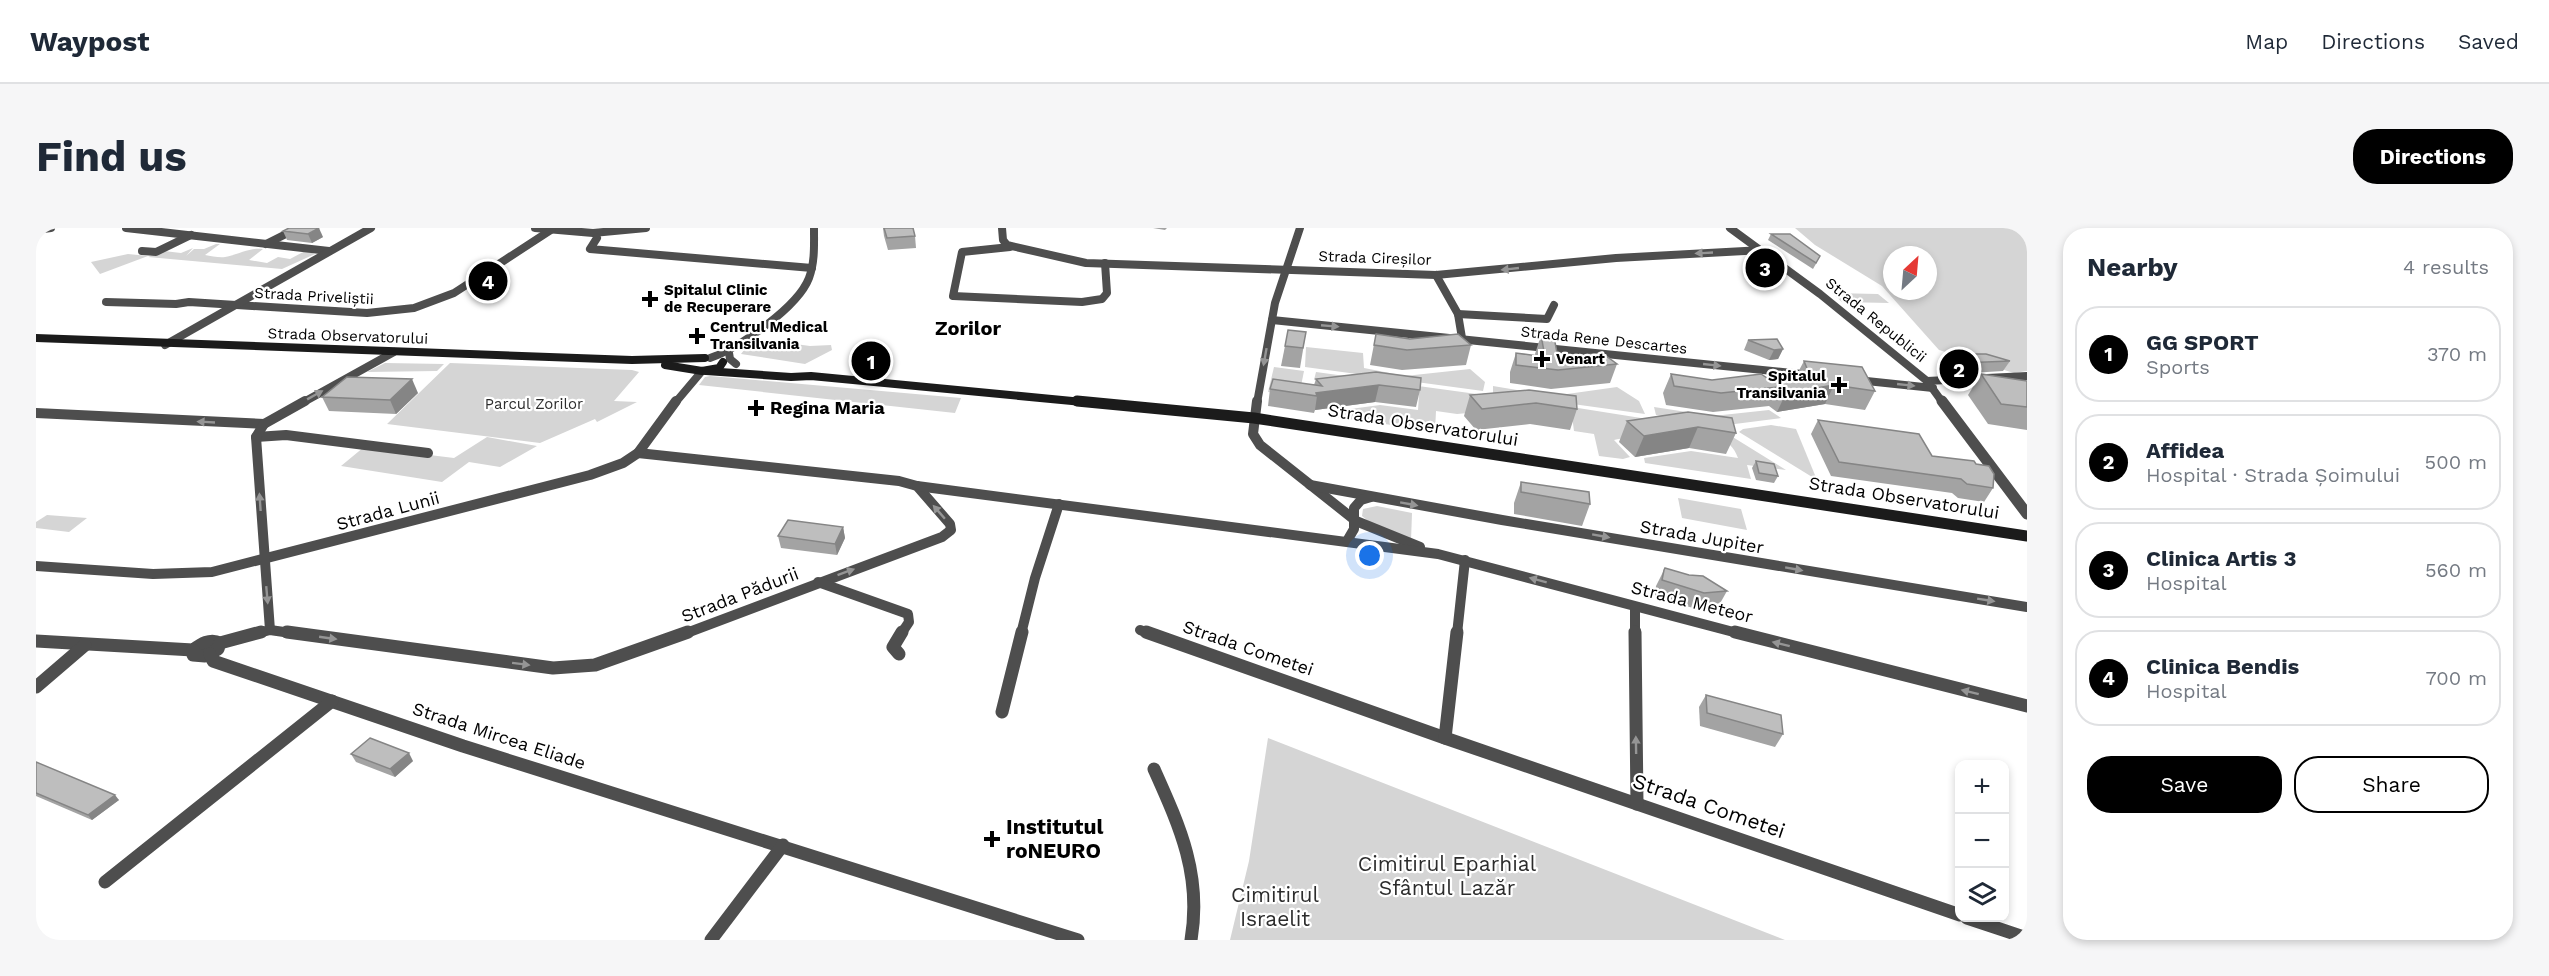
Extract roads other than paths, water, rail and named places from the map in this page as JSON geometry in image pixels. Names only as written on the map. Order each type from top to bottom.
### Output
[{"type":"main road","name":"Strada Observatorului","points":[[36,337],[165,345],[632,360],[728,356],[736,364],[811,376]]},
{"type":"main road","points":[[708,358],[695,363],[694,367],[702,371],[719,368],[728,356]]},
{"type":"main road","name":"Strada Observatorului","points":[[632,360],[702,371],[791,377],[811,376],[1254,418],[2027,536]]},
{"type":"street","points":[[36,230],[51,228]]},
{"type":"street","points":[[126,228],[330,251]]},
{"type":"street","points":[[265,244],[298,228]]},
{"type":"street","points":[[535,228],[584,233],[646,228]]},
{"type":"street","points":[[584,233],[591,228]]},
{"type":"street","points":[[708,358],[728,356],[801,293],[807,285],[812,268],[814,228]]},
{"type":"street","points":[[1002,228],[1004,243],[1013,247]]},
{"type":"street","points":[[1254,418],[1272,320],[1300,228]]},
{"type":"street","name":"Strada Republicii","points":[[1730,228],[1762,250],[1907,363],[1930,385],[2027,514]]},
{"type":"street","points":[[165,345],[330,251],[375,229]]},
{"type":"street","name":"Strada Priveliștii","points":[[106,302],[176,304],[189,302],[366,313],[414,308],[454,293],[551,230]]},
{"type":"street","points":[[142,251],[156,252],[191,235]]},
{"type":"street","points":[[597,238],[590,249],[812,268]]},
{"type":"street","name":"Strada Cireșilor","points":[[1105,263],[1107,293],[1096,300],[1073,302],[953,296],[962,252],[1013,247],[1069,260],[1105,263],[1436,274],[1616,258],[1762,250]]},
{"type":"street","points":[[1436,274],[1458,314],[1462,338]]},
{"type":"street","points":[[1458,314],[1547,319],[1554,305]]},
{"type":"street","name":"Strada Rene Descartes","points":[[1272,320],[1816,376]]},
{"type":"street","points":[[270,630],[256,437],[264,424],[394,352]]},
{"type":"street","name":"Strada Lunii","points":[[36,566],[181,575],[212,572],[590,475],[622,464],[638,453],[702,371]]},
{"type":"street","points":[[1850,379],[1930,385],[2027,376]]},
{"type":"street","points":[[36,413],[264,424]]},
{"type":"street","name":"Strada Jupiter","points":[[1254,418],[1253,434],[1256,441],[1356,521],[1438,554]]},
{"type":"street","points":[[256,437],[286,435],[428,453]]},
{"type":"street","points":[[638,453],[899,481],[917,486]]},
{"type":"street","name":"Strada Jupiter","points":[[1310,485],[2027,607]]},
{"type":"street","name":"Strada Meteor","points":[[917,486],[1438,554],[1635,607],[2027,706]]},
{"type":"street","name":"Strada Pădurii","points":[[270,630],[553,668],[582,667],[608,662],[949,533],[950,524],[917,486]]},
{"type":"street","points":[[1347,541],[1354,532],[1356,505],[1371,497]]},
{"type":"street","points":[[1002,712],[1035,578],[1059,504]]},
{"type":"street","points":[[1445,738],[1465,560]]},
{"type":"street","points":[[818,582],[908,614],[909,622],[893,647],[899,654]]},
{"type":"street","points":[[1635,607],[1637,804]]},
{"type":"street","name":"Strada Mircea Eliade","points":[[36,641],[193,650],[209,641],[217,641],[220,644],[270,630]]},
{"type":"street","name":"Strada Cometei","points":[[1140,630],[1955,914]]},
{"type":"street","name":"Strada Mircea Eliade","points":[[193,650],[193,655],[196,657],[210,654],[218,649],[220,644]]},
{"type":"street","points":[[36,687],[85,645]]},
{"type":"street","name":"Strada Mircea Eliade","points":[[210,654],[213,661],[463,746],[783,845],[1078,940]]},
{"type":"street","points":[[105,882],[332,701]]},
{"type":"street","points":[[1154,769],[1176,817],[1194,877],[1196,910],[1191,940]]},
{"type":"street","points":[[711,940],[783,845]]},
{"type":"street","points":[[1979,922],[2027,938]]},
{"type":"place","name":"Clinica Artis 3","points":[[1765,268]]},
{"type":"place","name":"Clinica Bendis","points":[[488,281]]},
{"type":"place","name":"Spitalul Clinic de Recuperare","points":[[650,299]]},
{"type":"place","name":"Centrul Medical Transilvania","points":[[697,336]]},
{"type":"place","name":"Venart","points":[[1542,359]]},
{"type":"place","name":"GG SPORT","points":[[871,361]]},
{"type":"place","name":"Affidea","points":[[1959,369]]},
{"type":"place","name":"Spitalul Transilvania","points":[[1839,385]]},
{"type":"place","name":"Regina Maria","points":[[756,408]]},
{"type":"place","name":"Institutul roNEURO","points":[[992,839]]},
{"type":"district","name":"Zorilor","points":[[968,328]]},
{"type":"park label","name":"Parcul Zorilor","points":[[534,404]]},
{"type":"park label","name":"Cimitirul Eparhial Sfântul Lazăr","points":[[1447,876]]},
{"type":"park label","name":"Cimitirul Israelit","points":[[1275,907]]}]
